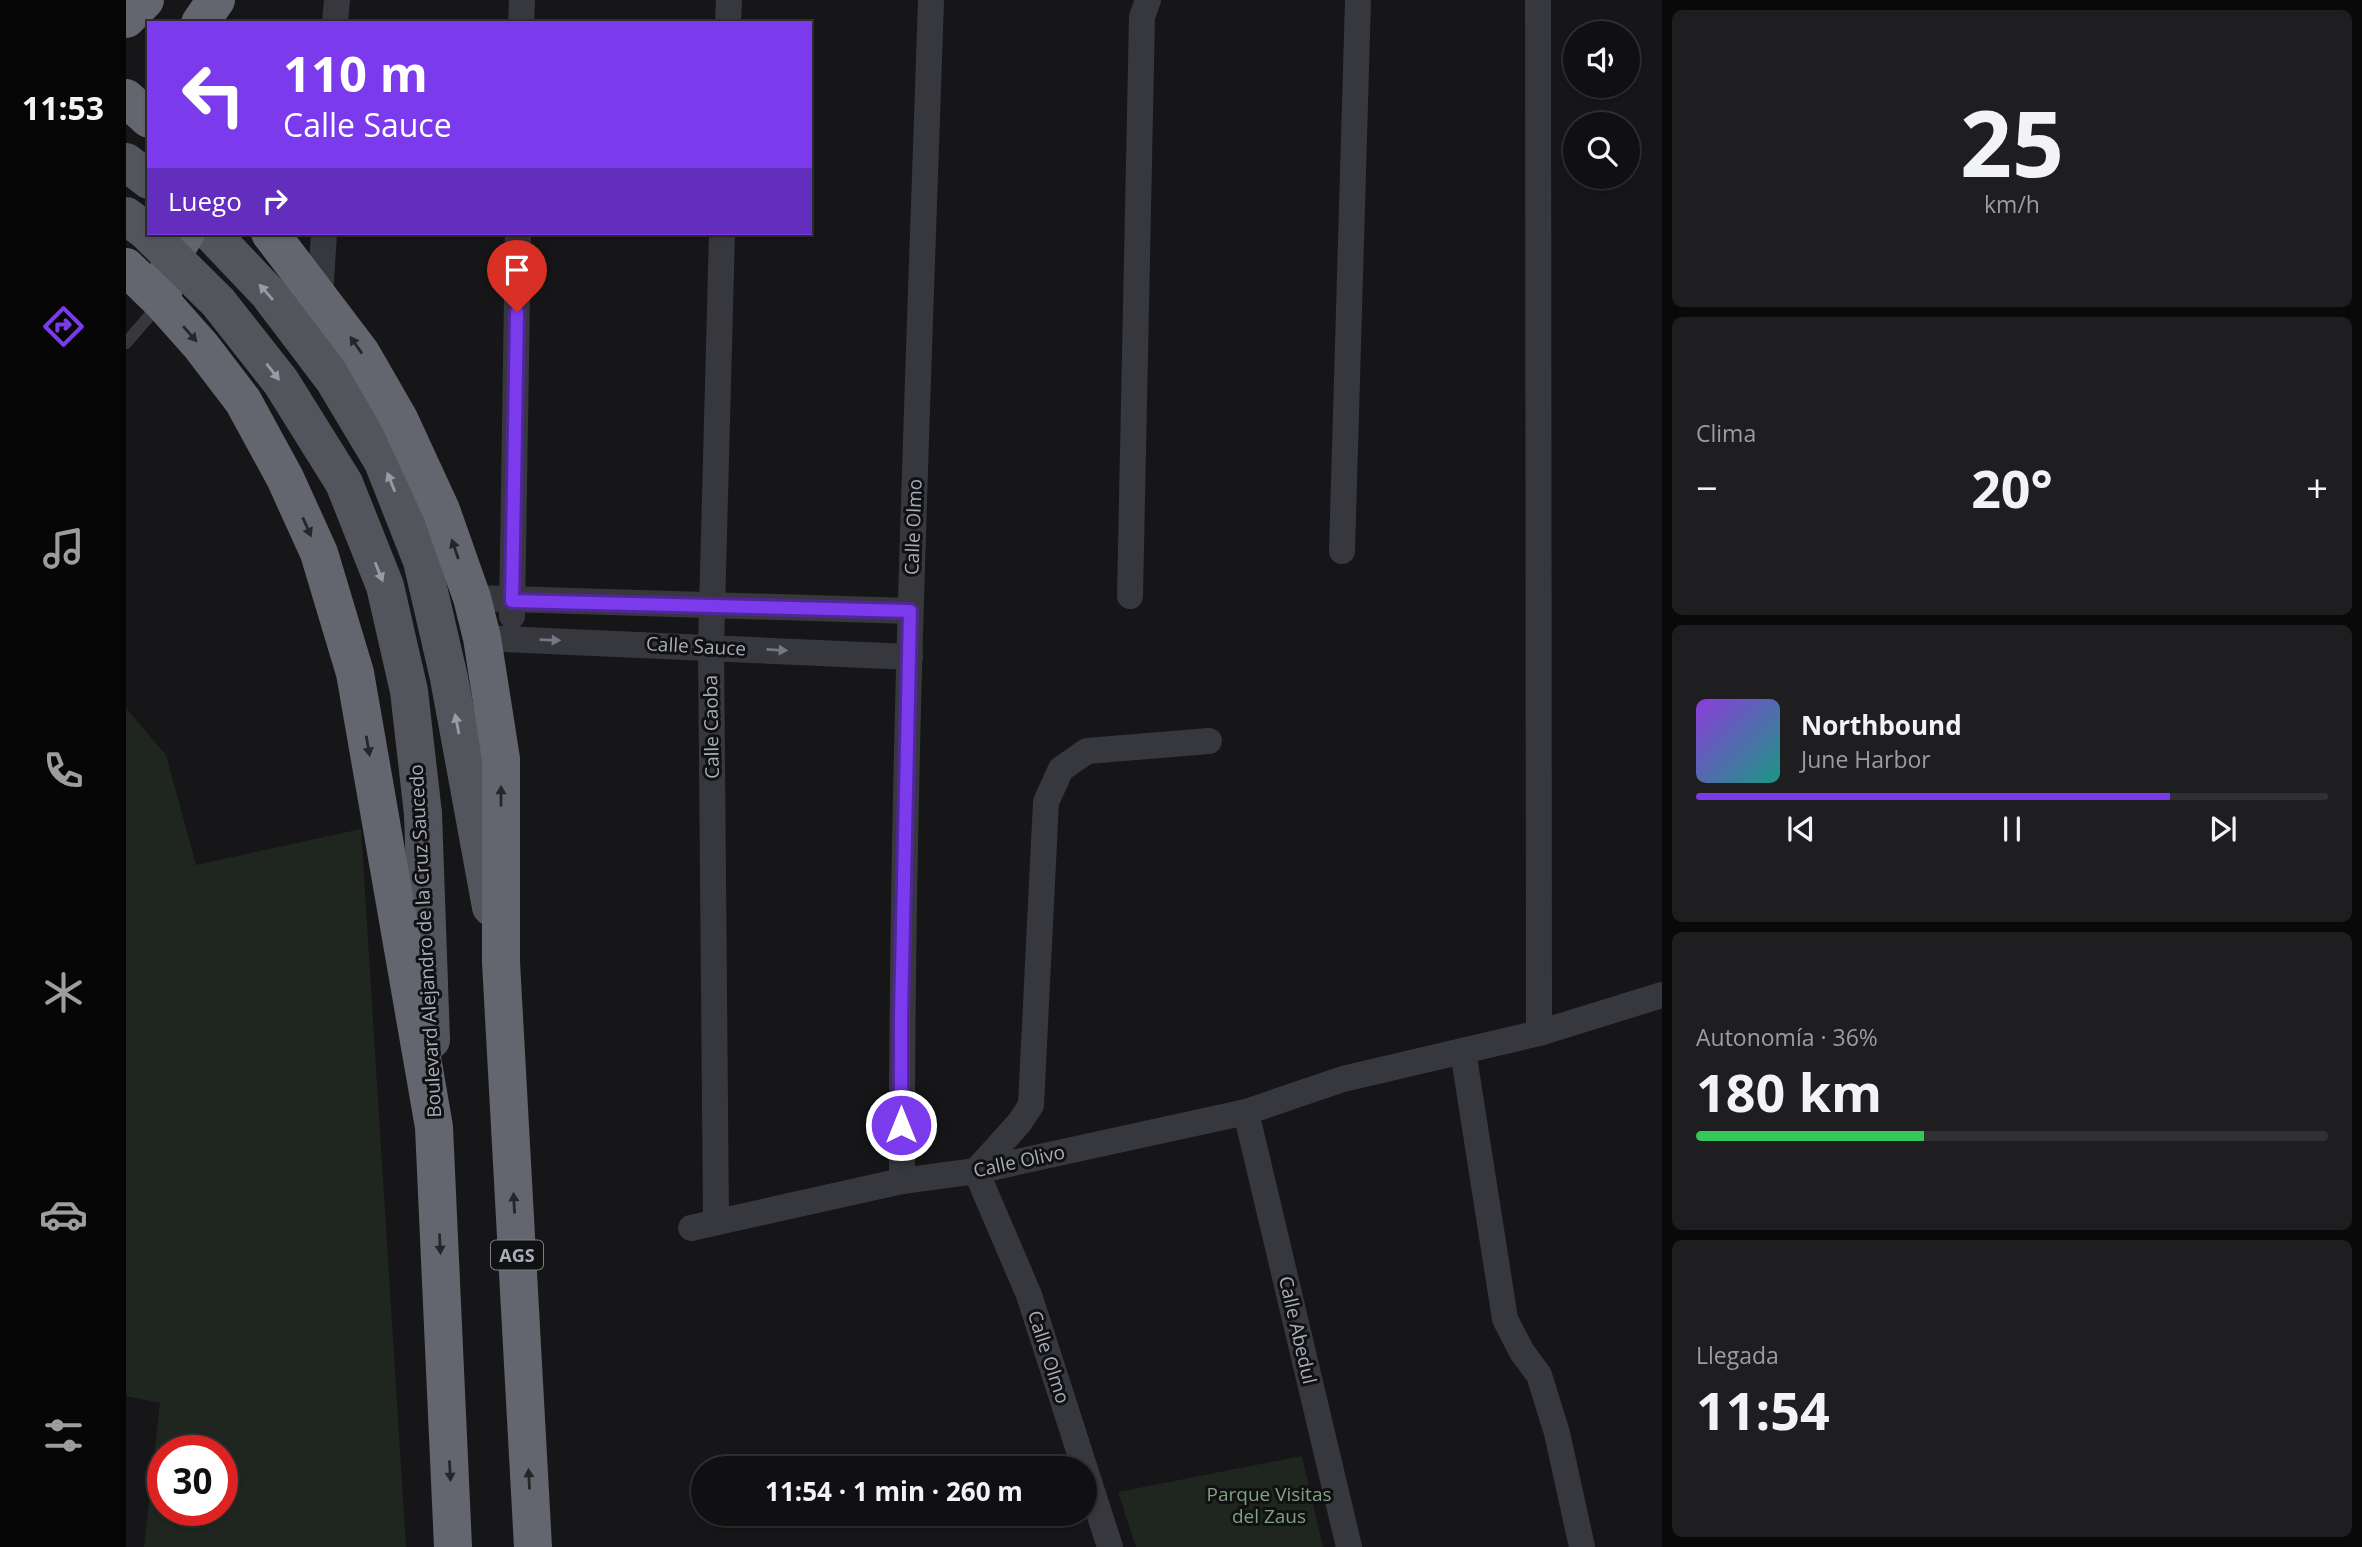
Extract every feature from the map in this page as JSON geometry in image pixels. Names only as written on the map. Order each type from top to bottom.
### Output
[{"type":"highway","points":[[126,19],[145,0]]},
{"type":"highway","points":[[201,21],[216,0]]},
{"type":"highway","points":[[161,301],[172,255],[185,235]]},
{"type":"highway","points":[[272,235],[362,352],[399,419],[441,510],[471,598],[497,638],[501,760],[501,962]]},
{"type":"highway","points":[[126,267],[201,346],[243,401],[285,478],[319,554],[355,673],[435,1127]]},
{"type":"highway","name":"AGS","points":[[501,962],[533,1547]]},
{"type":"highway","name":"Boulevard Alejandro de la Cruz Saucedo","points":[[435,1127],[453,1547]]},
{"type":"main road","points":[[126,162],[147,178]]},
{"type":"main road","name":"Boulevard Alejandro de la Cruz Saucedo","points":[[126,216],[147,233]]},
{"type":"main road","name":"Boulevard Alejandro de la Cruz Saucedo","points":[[149,235],[218,302],[281,382],[344,483],[385,586],[409,691],[423,814],[435,1127]]},
{"type":"main road","name":"AGS","points":[[213,235],[268,293],[326,369],[383,462],[422,561],[449,678],[501,962]]},
{"type":"street","points":[[335,21],[337,0]]},
{"type":"street","points":[[521,21],[522,0]]},
{"type":"street","points":[[728,21],[729,0]]},
{"type":"street","name":"Calle Olmo","points":[[902,1181],[901,1015],[910,611],[931,0]]},
{"type":"street","points":[[1130,596],[1142,17],[1148,0]]},
{"type":"street","points":[[1342,551],[1358,0]]},
{"type":"street","points":[[1538,0],[1539,1033]]},
{"type":"street","points":[[320,297],[324,235]]},
{"type":"street","points":[[497,638],[512,601],[518,235]]},
{"type":"street","name":"Calle Caoba","points":[[716,1221],[711,607],[722,235]]},
{"type":"street","name":"Calle Sauce","points":[[471,598],[910,611]]},
{"type":"street","name":"Calle Sauce","points":[[497,638],[910,657]]},
{"type":"street","points":[[976,1171],[1020,1122],[1031,1105],[1046,802],[1060,769],[1087,751],[1209,741]]},
{"type":"street","name":"Calle Olivo","points":[[691,1228],[902,1181],[976,1171],[1246,1112],[1343,1079],[1539,1033],[1662,995]]},
{"type":"street","points":[[1463,1051],[1505,1319],[1522,1352],[1539,1375],[1557,1433],[1582,1547]]},
{"type":"street","name":"Calle Abedul","points":[[1246,1112],[1349,1547]]},
{"type":"street","name":"Calle Olmo","points":[[976,1171],[1029,1295],[1110,1547]]},
{"type":"lane","points":[[126,343],[161,301]]},
{"type":"green space","points":[[126,708],[166,755],[196,865],[361,829],[406,1547],[144,1547],[147,1520],[147,1526],[238,1526],[238,1435],[156,1435],[160,1403],[126,1396]]},
{"type":"green space","name":"Parque Visitas del Zaus","points":[[1302,1456],[1323,1547],[1136,1547],[1118,1492]]},
{"type":"route","points":[[517,312],[512,601],[910,611],[901,1125]]}]
